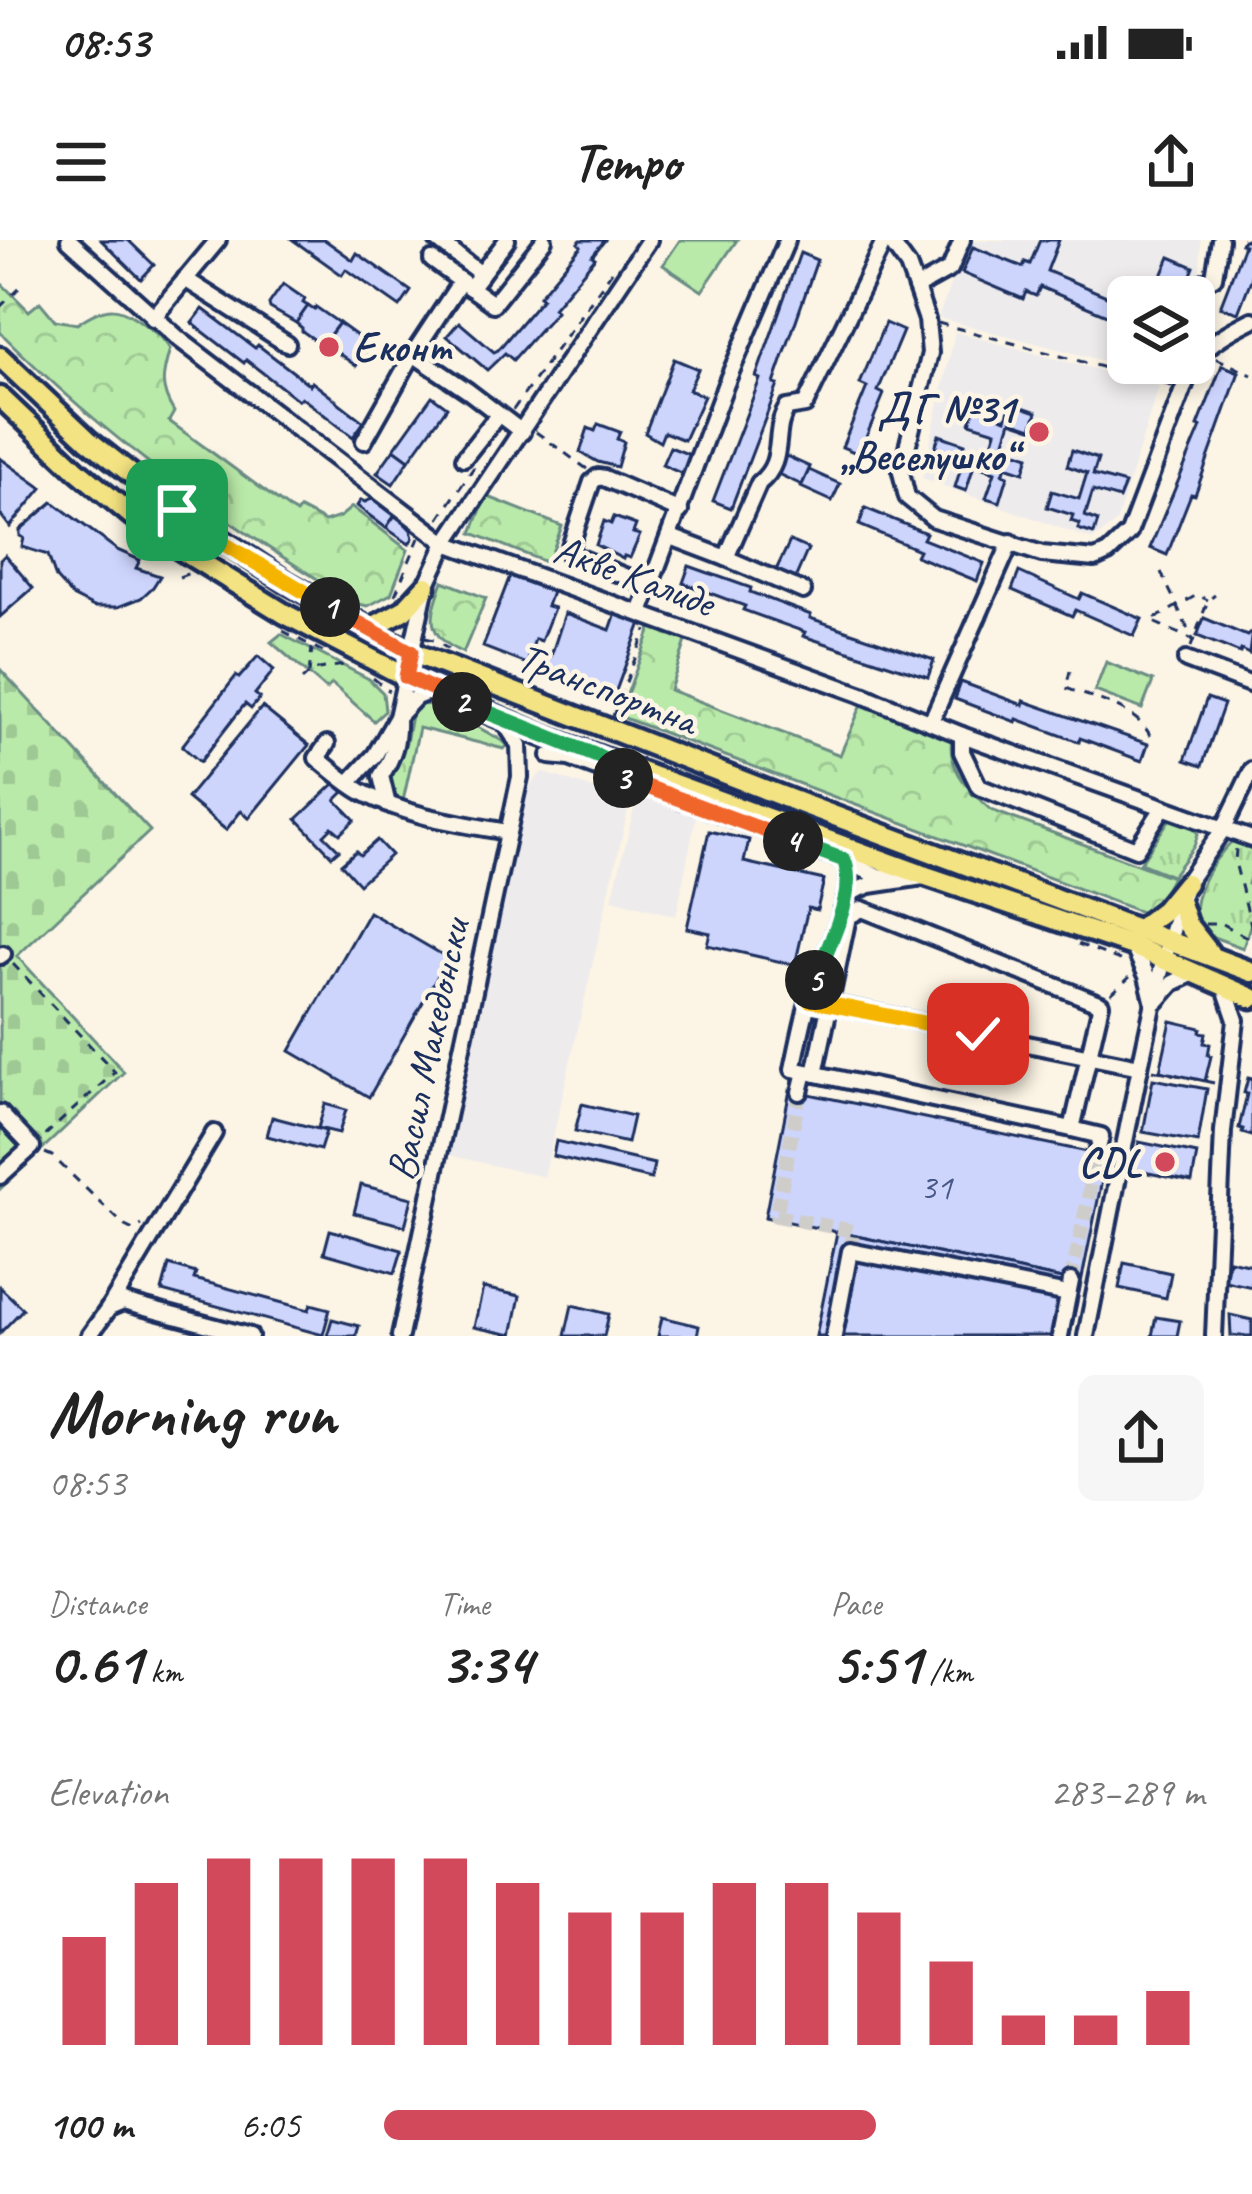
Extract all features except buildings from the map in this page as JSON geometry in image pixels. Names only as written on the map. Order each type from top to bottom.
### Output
[{"type":"main road","name":"Транспортна","points":[[0,357],[88,440],[177,510],[369,629],[792,800],[1133,946]]},
{"type":"main road","name":"Транспортна","points":[[0,397],[77,470],[181,550],[285,614],[406,677],[612,768],[1133,946],[1217,959],[1252,973]]},
{"type":"main road","points":[[369,629],[404,610],[426,586]]},
{"type":"main road","points":[[1133,946],[1186,883]]},
{"type":"main road","points":[[1180,903],[1187,924],[1217,959]]},
{"type":"main road","name":"Транспортна","points":[[1167,950],[1194,973],[1252,1002]]},
{"type":"street","name":"Акве Калиде","points":[[69,240],[153,318],[446,543],[1247,837]]},
{"type":"street","points":[[153,318],[218,240]]},
{"type":"street","points":[[437,240],[481,274]]},
{"type":"street","points":[[364,441],[412,355],[465,284],[481,274],[507,240]]},
{"type":"street","points":[[432,260],[493,304],[544,240]]},
{"type":"street","points":[[354,787],[381,776],[391,760],[426,586],[446,543],[649,240]]},
{"type":"street","points":[[645,615],[725,386],[787,240]]},
{"type":"street","points":[[726,558],[780,446],[781,416],[787,408],[805,405],[887,240],[908,266],[927,320],[930,353],[901,472],[908,497],[934,519],[1042,554],[1095,559],[1108,553],[1129,533],[1186,384]]},
{"type":"street","points":[[916,288],[950,269],[962,240]]},
{"type":"street","points":[[1214,276],[1220,240]]},
{"type":"street","points":[[185,279],[287,344]]},
{"type":"street","points":[[1215,341],[1252,320]]},
{"type":"street","points":[[412,355],[524,428]]},
{"type":"street","points":[[464,458],[498,415]]},
{"type":"street","points":[[651,587],[568,554],[592,482],[598,477],[680,511]]},
{"type":"street","points":[[671,537],[802,591]]},
{"type":"street","points":[[931,722],[1011,542]]},
{"type":"street","points":[[1186,660],[1252,685]]},
{"type":"street","points":[[354,787],[397,717],[416,697],[433,689]]},
{"type":"street","points":[[503,720],[519,745],[520,777]]},
{"type":"street","points":[[962,735],[962,752],[979,787],[1136,849],[1163,808]]},
{"type":"street","points":[[326,744],[317,758],[354,787],[388,805],[508,832]]},
{"type":"street","points":[[520,777],[550,756],[577,749]]},
{"type":"street","points":[[550,756],[612,768],[875,875],[901,879]]},
{"type":"street","points":[[1086,1336],[1140,1067],[1180,903],[1186,883],[1224,828],[1252,770]]},
{"type":"street","points":[[381,776],[388,805]]},
{"type":"street","name":"Васил Македонски","points":[[400,1336],[520,777]]},
{"type":"street","points":[[844,860],[849,873],[847,895],[809,1000],[793,1069],[1101,1136],[1097,1154]]},
{"type":"street","points":[[847,895],[926,876]]},
{"type":"street","points":[[800,1092],[830,1004],[848,916],[862,909],[1101,1004],[1072,1129]]},
{"type":"street","points":[[1133,946],[1154,1005]]},
{"type":"street","points":[[1154,1005],[1172,982],[1194,973]]},
{"type":"street","points":[[1214,1336],[1236,1020],[1225,988]]},
{"type":"street","points":[[809,1000],[1140,1067]]},
{"type":"street","points":[[1236,1020],[1252,1002]]},
{"type":"street","points":[[0,1113],[32,1147],[0,1176]]},
{"type":"street","points":[[89,1336],[214,1133]]},
{"type":"street","points":[[834,1336],[850,1251],[1070,1287],[1060,1336]]},
{"type":"street","points":[[109,1307],[123,1302],[250,1336]]},
{"type":"path","points":[[0,307],[25,282]]},
{"type":"path","points":[[927,320],[1107,356]]},
{"type":"path","points":[[1215,358],[1252,376]]},
{"type":"path","points":[[524,428],[598,477]]},
{"type":"path","points":[[179,577],[197,571]]},
{"type":"path","points":[[1161,572],[1193,640]]},
{"type":"path","points":[[1186,660],[1214,595]]},
{"type":"path","points":[[1193,640],[1150,621],[1197,596],[1208,600]]},
{"type":"path","points":[[613,717],[645,615]]},
{"type":"path","points":[[413,644],[434,640],[452,652]]},
{"type":"path","points":[[309,673],[312,646]]},
{"type":"path","points":[[302,680],[309,673],[346,664]]},
{"type":"path","points":[[1070,671],[1066,688],[1122,709],[1150,733],[1153,742]]},
{"type":"path","points":[[1247,837],[1236,847],[1235,862],[1252,929]]},
{"type":"path","points":[[1198,925],[1222,925],[1252,940]]},
{"type":"path","points":[[1064,939],[1133,946]]},
{"type":"path","points":[[2,955],[115,1072],[32,1147],[52,1156],[133,1231],[160,1218]]},
{"type":"path","points":[[1101,1004],[1136,973]]},
{"type":"path","points":[[1140,1067],[1228,1086]]},
{"type":"shaded area","points":[[966,240],[1201,240],[1200,276],[1107,276],[1107,362],[938,318]]},
{"type":"shaded area","name":"ДГ №31 „Веселушко“","points":[[955,332],[1107,372],[1107,384],[1159,386],[1116,523],[1093,540],[922,478]]},
{"type":"shaded area","points":[[542,772],[630,801],[544,1177],[444,1154],[521,806]]},
{"type":"shaded area","points":[[638,792],[697,812],[676,916],[612,899]]},
{"type":"green space","points":[[680,240],[737,240],[702,291],[663,265]]},
{"type":"green space","points":[[0,282],[29,311],[40,302],[55,320],[77,324],[97,312],[114,309],[155,333],[170,349],[163,382],[174,412],[169,421],[296,514],[300,509],[325,522],[352,507],[408,550],[391,594],[368,606],[358,604],[262,544],[126,445],[0,332]]},
{"type":"green space","points":[[486,496],[562,526],[548,563],[472,533]]},
{"type":"green space","points":[[443,581],[486,598],[463,653],[436,632],[433,615]]},
{"type":"green space","points":[[652,626],[687,638],[670,690],[840,755],[866,695],[955,728],[954,763],[965,784],[991,810],[1172,877],[1151,916],[619,716]]},
{"type":"green space","points":[[281,634],[369,679],[383,693],[385,711],[374,721],[332,684],[326,689],[271,642]]},
{"type":"green space","points":[[1106,662],[1153,681],[1142,709],[1095,691]]},
{"type":"green space","points":[[0,669],[150,831],[17,956],[124,1072],[0,1189]]},
{"type":"green space","points":[[424,704],[508,745],[504,749],[419,728],[403,801],[391,793],[388,780],[406,743],[411,715]]},
{"type":"green space","points":[[1172,816],[1189,821],[1198,834],[1172,876],[1140,863]]},
{"type":"green space","points":[[1233,840],[1252,844],[1248,884],[1252,885],[1252,920],[1243,948],[1197,931],[1195,918],[1203,881]]},
{"type":"tunnel","points":[[800,1092],[776,1216],[853,1231],[850,1251]]},
{"type":"tunnel","points":[[1071,1281],[1097,1154]]},
{"type":"place","name":"Еконт","points":[[329,347]]},
{"type":"place","name":"ДГ №31 „Веселушко“","points":[[1039,432]]},
{"type":"place","name":"CDL","points":[[1165,1162]]},
{"type":"route","points":[[177,510],[286,582],[411,652],[406,677],[607,760],[618,776],[844,860],[849,873],[847,895],[809,1000],[978,1034]]}]
